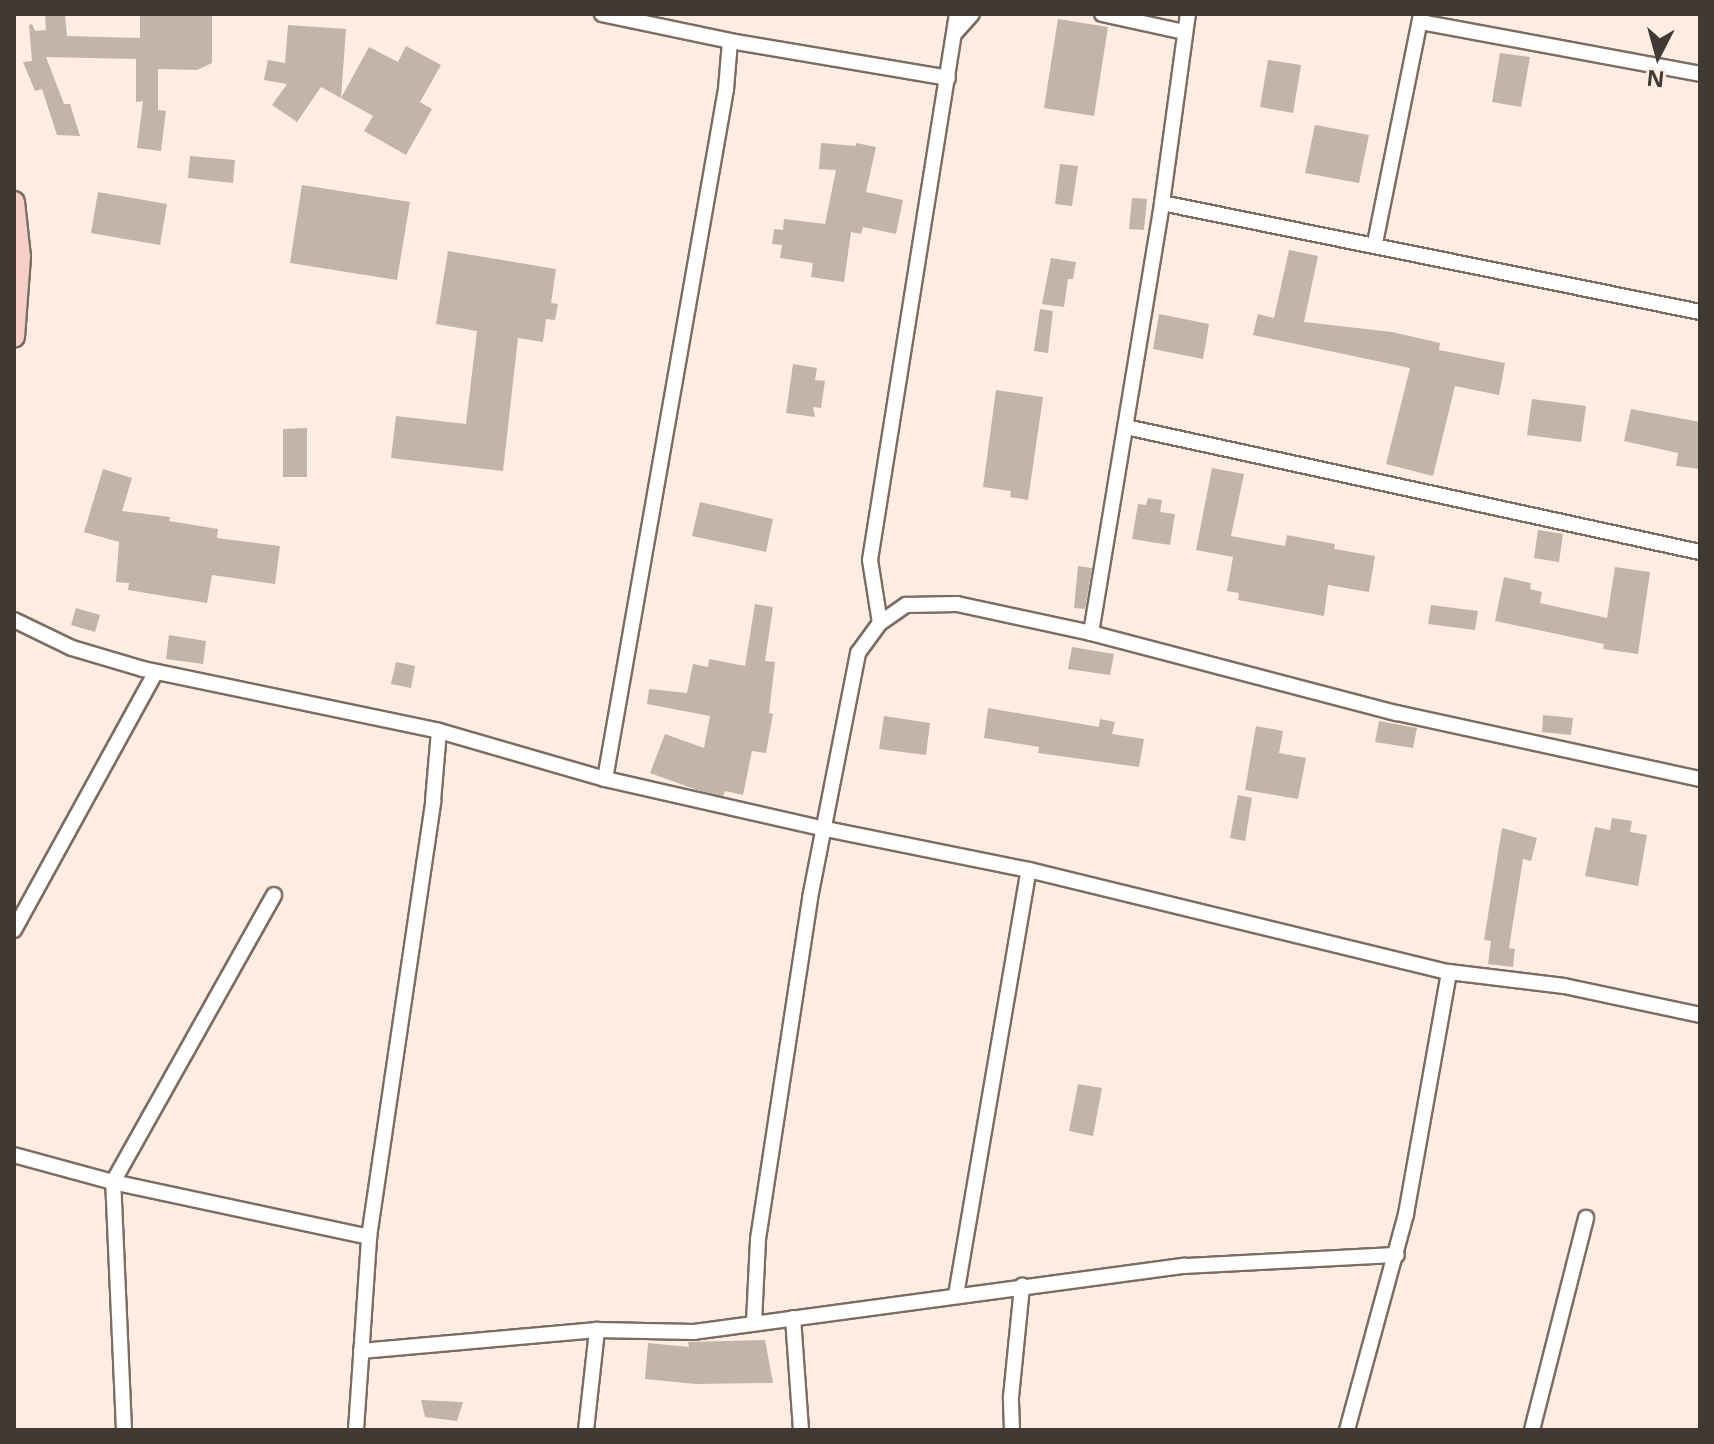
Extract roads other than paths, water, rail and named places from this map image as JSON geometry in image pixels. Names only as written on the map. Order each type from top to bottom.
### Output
[{"type":"street","points":[[602,14],[730,41],[948,78]]},
{"type":"street","points":[[880,623],[870,560],[957,14]]},
{"type":"street","points":[[955,33],[972,14]]},
{"type":"street","points":[[1102,14],[1184,32]]},
{"type":"street","points":[[1091,633],[1162,203],[1188,14]]},
{"type":"street","points":[[1375,243],[1421,18],[1700,74]]},
{"type":"street","points":[[605,779],[723,105],[730,41]]},
{"type":"street","points":[[14,202],[20,257],[14,337]]},
{"type":"street","points":[[1162,203],[1375,243],[1700,312]]},
{"type":"street","points":[[1126,427],[1700,552]]},
{"type":"street","points":[[754,1322],[758,1239],[821,828],[858,653],[880,623],[906,605],[957,604],[1091,633],[1397,713],[1700,779]]},
{"type":"street","points":[[14,620],[72,648],[156,672],[439,731],[605,779],[821,828],[1029,870],[1449,972],[1564,986],[1700,1015]]},
{"type":"street","points":[[14,930],[156,672]]},
{"type":"street","points":[[356,1430],[369,1237],[433,801],[439,731]]},
{"type":"street","points":[[956,1295],[1029,870]]},
{"type":"street","points":[[124,1430],[113,1182],[274,895]]},
{"type":"street","points":[[1347,1430],[1397,1255],[1449,972]]},
{"type":"street","points":[[14,1155],[113,1182],[369,1237]]},
{"type":"street","points":[[1532,1430],[1586,1218]]},
{"type":"street","points":[[361,1351],[597,1330],[694,1332],[1185,1266],[1397,1255]]},
{"type":"street","points":[[1012,1430],[1011,1397],[1022,1286]]},
{"type":"street","points":[[793,1318],[801,1430]]},
{"type":"street","points":[[586,1430],[597,1330]]}]
